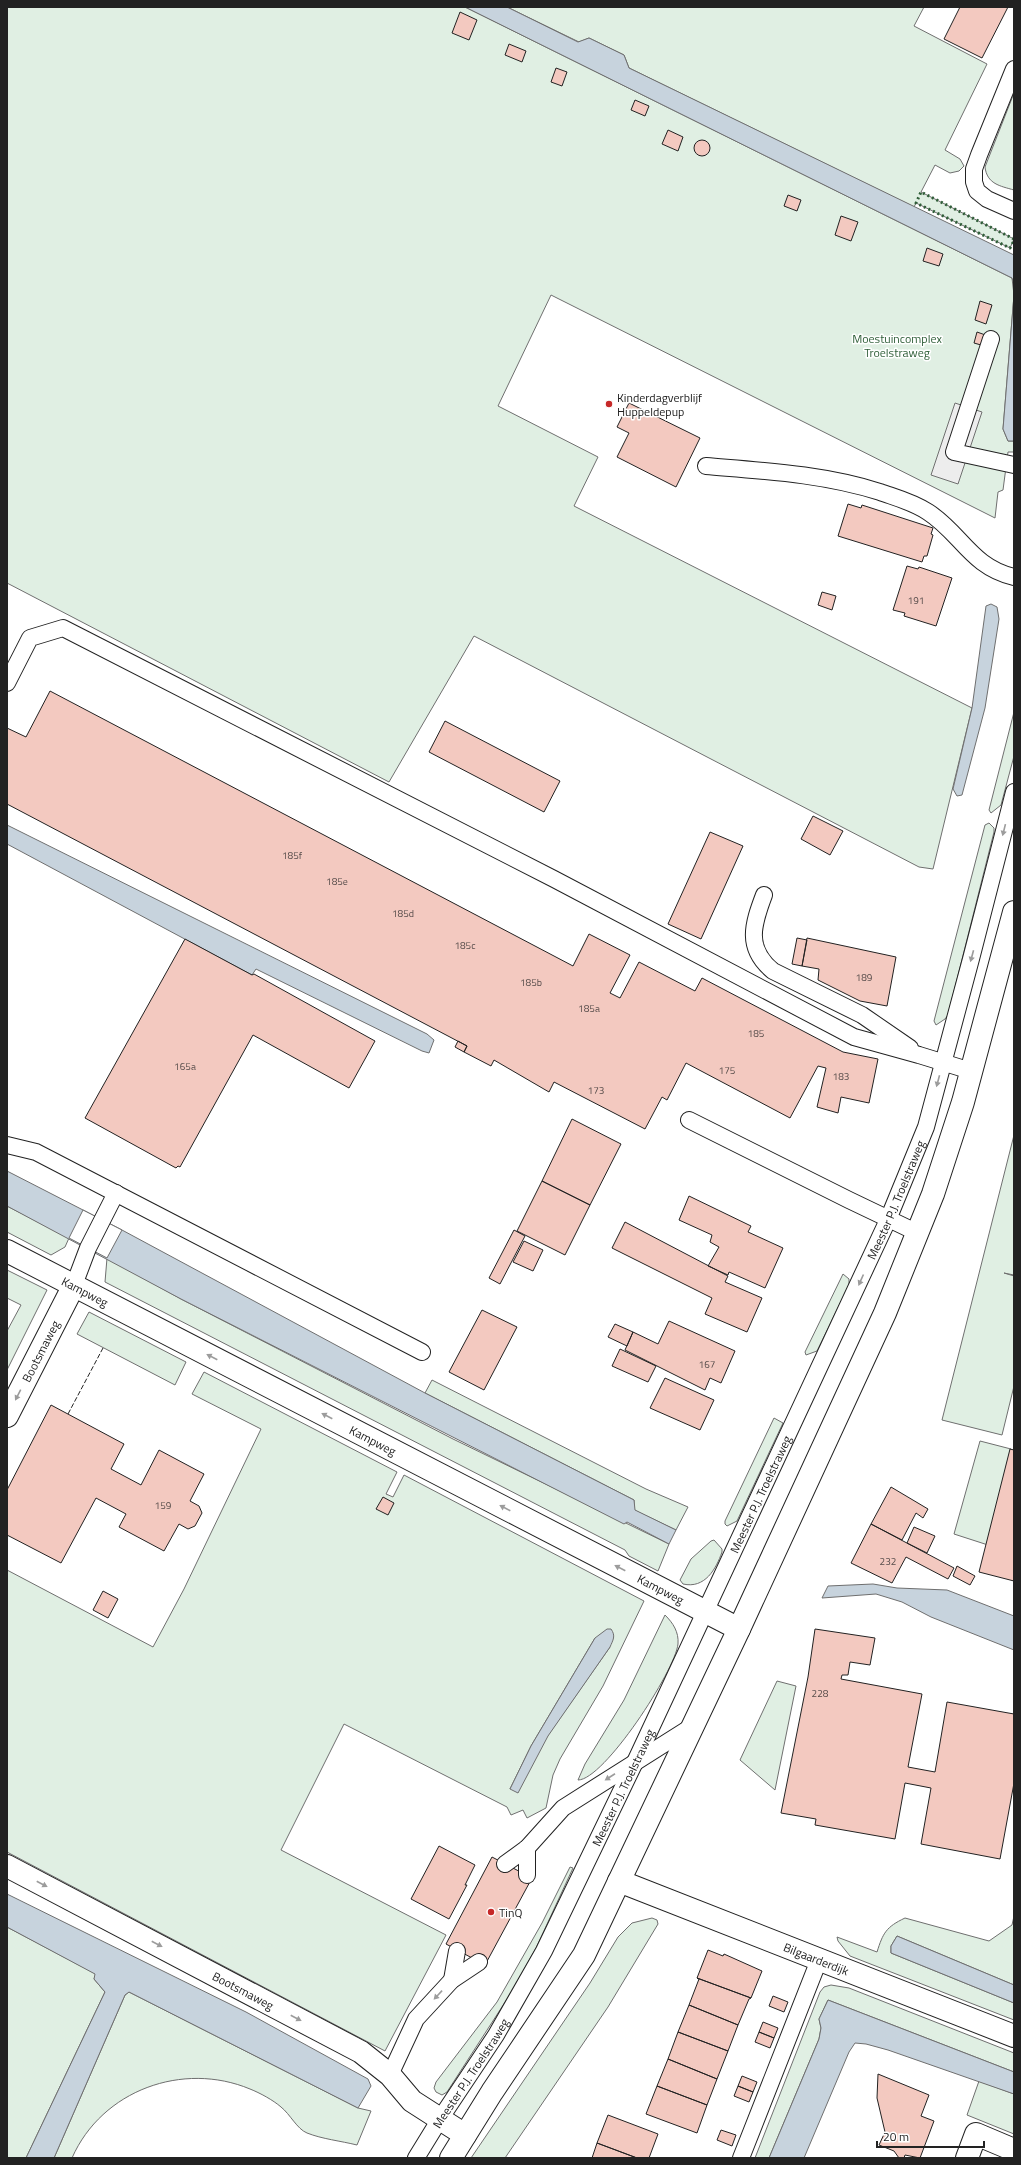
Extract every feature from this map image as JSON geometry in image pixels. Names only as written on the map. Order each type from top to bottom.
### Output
[{"type":"street","points":[[451,2158],[584,1954],[739,1629],[885,1313],[933,1194],[971,1071],[1014,912]]},
{"type":"street","name":"Kampweg","points":[[7,1251],[739,1629]]},
{"type":"street","name":"Bootsmaweg","points":[[7,1416],[74,1285]]},
{"type":"street","name":"Bootsmaweg","points":[[7,1866],[361,2052],[390,2075],[412,2101],[465,2135]]},
{"type":"street","name":"Bilgaarderdijk","points":[[619,1881],[1014,2036]]},
{"type":"street","points":[[967,2158],[976,2134],[1014,2150]]},
{"type":"lane","points":[[1014,69],[979,155],[974,170],[974,182],[978,191],[987,199],[1014,211]]},
{"type":"lane","points":[[991,339],[954,452],[1014,466]]},
{"type":"lane","points":[[706,466],[789,473],[826,479],[909,501],[940,520],[980,562],[993,570],[1014,577]]},
{"type":"lane","points":[[7,683],[30,638],[63,628],[554,879],[854,1037],[971,1071]]},
{"type":"lane","name":"Meester P.J. Troelstraweg","points":[[416,2158],[520,1995],[544,1951],[636,1760],[848,1310],[888,1219],[926,1127],[1014,792]]},
{"type":"lane","points":[[764,894],[756,917],[754,933],[756,952],[764,963],[773,970],[862,1015],[920,1055]]},
{"type":"lane","points":[[689,1120],[918,1233]]},
{"type":"lane","points":[[7,1145],[36,1152],[422,1352]]},
{"type":"lane","points":[[74,1285],[88,1248],[116,1193]]},
{"type":"lane","points":[[505,1864],[527,1848],[563,1808],[636,1760],[691,1727]]},
{"type":"lane","points":[[527,1848],[527,1875]]},
{"type":"lane","points":[[452,1980],[457,1951]]},
{"type":"lane","points":[[741,2158],[819,1960]]},
{"type":"lane","points":[[390,2075],[416,2019],[452,1980],[479,1962]]},
{"type":"green space","name":"Moestuincomplex Troelstraweg","points":[[7,7],[465,7],[1012,278],[1014,295],[1003,429],[1008,441],[1014,441],[1014,452],[1008,452],[1003,490],[998,492],[995,518],[551,295],[498,406],[598,457],[574,506],[972,708],[933,869],[919,867],[474,636],[389,782],[7,583]]},
{"type":"green space","points":[[507,7],[924,7],[914,26],[987,64],[945,150],[960,159],[964,166],[959,171],[950,173],[935,165],[921,192],[1014,239],[1010,248],[916,203],[914,207],[629,68],[624,55],[589,38],[579,42]]},
{"type":"green space","points":[[1014,93],[1014,190],[991,181],[986,173],[985,167]]},
{"type":"green space","points":[[1014,712],[1014,756],[1001,805],[991,813],[989,810]]},
{"type":"green space","points":[[989,823],[994,828],[994,832],[948,1015],[936,1025],[934,1021],[985,825]]},
{"type":"green space","points":[[1014,1135],[1014,1275],[1004,1273],[1014,1276],[1014,1386],[1002,1435],[942,1420]]},
{"type":"green space","points":[[7,1206],[69,1238],[65,1247],[51,1255],[7,1232]]},
{"type":"green space","points":[[107,1258],[181,1299],[453,1439],[669,1544],[658,1571],[629,1556],[625,1550],[105,1282]]},
{"type":"green space","points":[[7,1270],[47,1290],[7,1370],[7,1331],[21,1305],[7,1298]]},
{"type":"green space","points":[[843,1274],[849,1279],[849,1285],[817,1351],[806,1355],[805,1352]]},
{"type":"green space","points":[[89,1312],[186,1362],[175,1385],[77,1334]]},
{"type":"green space","points":[[204,1372],[397,1472],[386,1494],[393,1497],[404,1475],[644,1601],[603,1686],[560,1759],[553,1775],[546,1808],[527,1818],[523,1810],[511,1815],[507,1807],[344,1724],[281,1850],[446,1935],[385,2051],[7,1852],[7,1570],[153,1647],[184,1589],[261,1429],[192,1394]],"holes":[[[595,1638],[610,1647],[510,1789],[531,1746]]]},
{"type":"green space","points":[[432,1380],[646,1489],[688,1507],[676,1530],[634,1510],[634,1500],[425,1393]]},
{"type":"green space","points":[[774,1418],[783,1423],[737,1521],[727,1526],[725,1521]]},
{"type":"green space","points":[[980,1441],[1011,1449],[988,1545],[954,1534]]},
{"type":"green space","points":[[714,1540],[722,1549],[722,1552],[713,1571],[698,1584],[683,1584],[680,1580],[691,1559]]},
{"type":"green space","points":[[665,1615],[675,1628],[678,1636],[678,1644],[674,1658],[665,1677],[637,1722],[604,1763],[590,1775],[578,1780],[585,1764],[624,1700]]},
{"type":"green space","points":[[777,1681],[796,1686],[775,1790],[740,1760]]},
{"type":"green space","points":[[570,1867],[573,1868],[536,1948],[511,1993],[447,2092],[442,2095],[436,2092],[434,2088],[436,2082],[497,2002],[542,1923]]},
{"type":"green space","points":[[1014,1916],[1014,1985],[897,1936],[891,1946],[891,1953],[1014,2003],[1014,2020],[850,1956],[838,1941],[837,1937],[877,1952],[886,1931],[893,1924],[905,1918],[989,1941],[1012,1925]]},
{"type":"green space","points":[[652,1918],[657,1920],[658,1924],[608,2007],[505,2158],[471,2158],[590,1983],[618,1937],[632,1923]]},
{"type":"green space","points":[[7,1927],[96,1974],[94,1979],[105,1992],[26,2158],[7,2158]]},
{"type":"green space","points":[[831,1985],[849,1988],[1014,2053],[1014,2072],[828,2000],[819,2019],[821,2028],[819,2039],[769,2158],[755,2158],[820,1992],[824,1987]]},
{"type":"green space","points":[[129,1992],[358,2108],[371,2111],[357,2145],[313,2135],[303,2131],[278,2104],[250,2089],[224,2081],[198,2078],[172,2081],[147,2088],[124,2099],[103,2115],[86,2134],[72,2158],[54,2158],[125,1995]]},
{"type":"green space","points":[[979,2081],[1014,2094],[1014,2134],[967,2115]]},
{"type":"shaded area","points":[[465,7],[507,7],[578,42],[589,38],[624,55],[629,68],[1014,255],[1014,285],[1012,278]]},
{"type":"shaded area","points":[[1014,295],[1014,441],[1008,441],[1003,429]]},
{"type":"shaded area","points":[[955,403],[982,412],[958,484],[931,475]]},
{"type":"shaded area","points":[[991,604],[997,607],[999,619],[985,708],[962,795],[957,796],[953,789],[972,708],[986,606]]},
{"type":"shaded area","points":[[7,825],[427,1034],[434,1040],[429,1053],[422,1051],[256,969],[252,975],[7,844]]},
{"type":"shaded area","points":[[7,1171],[122,1230],[425,1393],[634,1500],[635,1510],[676,1530],[669,1544],[627,1522],[624,1524],[181,1299],[7,1206]]},
{"type":"shaded area","points":[[873,1584],[897,1588],[947,1590],[1014,1616],[1014,1650],[931,1617],[902,1602],[876,1594],[822,1598],[828,1586]]},
{"type":"shaded area","points":[[607,1629],[611,1629],[614,1638],[610,1647],[548,1736],[518,1793],[510,1789],[531,1746],[595,1638]]},
{"type":"shaded area","points":[[7,1894],[246,2012],[368,2079],[371,2086],[358,2108],[129,1992],[125,1995],[54,2158],[26,2158],[105,1992],[94,1979],[95,1974],[7,1927]]},
{"type":"shaded area","points":[[897,1936],[1014,1985],[1014,2003],[891,1953],[891,1946]]},
{"type":"shaded area","points":[[828,2000],[1014,2072],[1014,2094],[888,2050],[866,2044],[855,2043],[849,2052],[804,2158],[769,2158],[819,2039],[821,2028],[819,2019]]},
{"type":"pier","points":[[83,1210],[122,1230],[107,1258],[69,1238]]},
{"type":"building","points":[[960,7],[1008,7],[982,58],[944,39]]},
{"type":"building","points":[[460,12],[477,20],[469,40],[452,33]]},
{"type":"building","points":[[509,44],[526,51],[522,62],[505,55]]},
{"type":"building","points":[[556,68],[567,72],[562,86],[551,82]]},
{"type":"building","points":[[635,100],[649,106],[645,116],[631,110]]},
{"type":"building","points":[[668,130],[683,137],[678,151],[662,144]]},
{"type":"building","points":[[702,140],[708,142],[710,148],[708,154],[702,156],[696,154],[694,148],[696,142]]},
{"type":"building","points":[[788,195],[801,200],[797,211],[784,206]]},
{"type":"building","points":[[841,216],[858,222],[851,241],[835,235]]},
{"type":"building","points":[[927,248],[943,254],[939,266],[923,261]]},
{"type":"building","points":[[980,301],[992,305],[986,324],[975,320]]},
{"type":"building","points":[[977,332],[991,337],[988,347],[974,343]]},
{"type":"building","points":[[629,403],[700,438],[676,487],[617,457],[629,433],[617,427]]},
{"type":"building","points":[[848,504],[861,508],[862,505],[933,528],[931,534],[933,535],[927,556],[924,556],[922,562],[838,536]]},
{"type":"building","points":[[907,566],[918,569],[919,567],[952,578],[936,626],[904,616],[905,613],[893,610]]},
{"type":"building","points":[[822,592],[836,596],[832,610],[818,605]]},
{"type":"building","points":[[50,691],[573,966],[589,934],[630,955],[610,993],[620,998],[639,962],[695,991],[702,978],[843,1052],[878,1059],[869,1103],[841,1097],[838,1113],[817,1107],[826,1068],[818,1066],[790,1118],[686,1063],[667,1100],[662,1097],[645,1129],[554,1082],[549,1092],[494,1060],[491,1066],[464,1052],[467,1046],[7,804],[7,728],[26,737]]},
{"type":"building","points":[[445,721],[560,781],[544,812],[429,752]]},
{"type":"building","points":[[813,816],[843,831],[830,855],[801,839]]},
{"type":"building","points":[[710,832],[743,846],[701,939],[668,924]]},
{"type":"building","points":[[797,938],[807,940],[802,966],[792,964]]},
{"type":"building","points":[[807,938],[896,957],[887,1006],[860,1001],[818,980],[819,969],[802,966]]},
{"type":"building","points":[[185,939],[252,975],[254,974],[375,1041],[349,1088],[253,1035],[180,1167],[178,1166],[176,1168],[85,1118]]},
{"type":"building","points":[[458,1041],[467,1046],[464,1052],[455,1047]]},
{"type":"building","points":[[572,1119],[621,1144],[590,1205],[542,1181]]},
{"type":"building","points":[[542,1181],[590,1205],[565,1255],[517,1231]]},
{"type":"building","points":[[689,1196],[751,1226],[748,1232],[783,1248],[765,1288],[729,1272],[728,1275],[708,1266],[719,1247],[710,1242],[712,1235],[679,1220]]},
{"type":"building","points":[[625,1222],[728,1276],[725,1282],[762,1298],[747,1332],[705,1314],[712,1298],[612,1248]]},
{"type":"building","points":[[514,1230],[525,1236],[500,1284],[489,1278]]},
{"type":"building","points":[[524,1241],[543,1250],[533,1271],[513,1262]]},
{"type":"building","points":[[482,1310],[517,1327],[484,1390],[449,1372]]},
{"type":"building","points":[[669,1321],[735,1351],[721,1383],[710,1378],[705,1390],[625,1350],[633,1332],[658,1344]]},
{"type":"building","points":[[615,1324],[633,1332],[627,1346],[608,1337]]},
{"type":"building","points":[[620,1349],[656,1366],[648,1382],[612,1366]]},
{"type":"building","points":[[665,1378],[714,1400],[700,1430],[650,1408]]},
{"type":"building","points":[[51,1405],[124,1444],[111,1469],[141,1485],[159,1450],[204,1474],[190,1501],[199,1506],[202,1513],[195,1526],[188,1529],[179,1524],[164,1551],[119,1527],[126,1514],[96,1498],[61,1563],[7,1535],[7,1490]]},
{"type":"building","points":[[1010,1449],[1014,1450],[1014,1581],[979,1572]]},
{"type":"building","points":[[891,1487],[928,1509],[923,1518],[916,1513],[902,1540],[871,1524]]},
{"type":"building","points":[[383,1497],[394,1503],[388,1515],[376,1509]]},
{"type":"building","points":[[871,1524],[954,1568],[948,1579],[906,1557],[892,1583],[851,1563]]},
{"type":"building","points":[[914,1527],[935,1536],[927,1553],[907,1543]]},
{"type":"building","points":[[957,1566],[975,1576],[970,1585],[953,1576]]},
{"type":"building","points":[[103,1591],[118,1599],[108,1618],[93,1610]]},
{"type":"building","points":[[815,1629],[875,1638],[870,1665],[850,1662],[848,1675],[842,1675],[841,1679],[922,1694],[908,1767],[935,1772],[947,1702],[1014,1714],[1014,1783],[1000,1859],[921,1844],[931,1788],[905,1783],[895,1839],[815,1825],[816,1819],[781,1813],[808,1677]]},
{"type":"building","points":[[439,1846],[475,1865],[465,1885],[467,1885],[449,1919],[411,1899]]},
{"type":"building","points":[[492,1857],[532,1878],[485,1965],[446,1944]]},
{"type":"building","points":[[708,1950],[723,1956],[724,1954],[762,1971],[751,1998],[697,1978]]},
{"type":"building","points":[[697,1978],[751,1998],[749,1999],[738,2025],[689,2005],[699,1979]]},
{"type":"building","points":[[773,1996],[788,2002],[784,2012],[769,2006]]},
{"type":"building","points":[[689,2005],[738,2025],[728,2051],[678,2032]]},
{"type":"building","points":[[763,2022],[778,2028],[774,2038],[759,2032]]},
{"type":"building","points":[[678,2032],[728,2051],[717,2079],[668,2059]]},
{"type":"building","points":[[759,2032],[774,2038],[770,2048],[755,2042]]},
{"type":"building","points":[[668,2059],[717,2079],[707,2105],[657,2086]]},
{"type":"building","points":[[878,2074],[929,2095],[921,2116],[934,2121],[920,2158],[905,2155],[904,2158],[899,2158],[894,2151],[879,2145],[885,2132],[877,2098]]},
{"type":"building","points":[[742,2076],[757,2082],[753,2092],[738,2086]]},
{"type":"building","points":[[657,2086],[707,2105],[697,2133],[646,2114]]},
{"type":"building","points":[[738,2086],[753,2092],[749,2102],[734,2096]]},
{"type":"building","points":[[608,2115],[658,2134],[649,2158],[637,2158],[597,2143]]},
{"type":"building","points":[[721,2130],[736,2135],[732,2146],[717,2140]]},
{"type":"building","points":[[597,2143],[637,2158],[592,2158]]},
{"type":"hedge","points":[[1014,239],[921,192],[916,203],[1010,248],[1014,241]]},
{"type":"fence","points":[[68,1414],[103,1348]]},
{"type":"place","name":"Kinderdagverblijf Huppeldepup","points":[[609,404]]},
{"type":"place","name":"TinQ","points":[[491,1912]]}]
